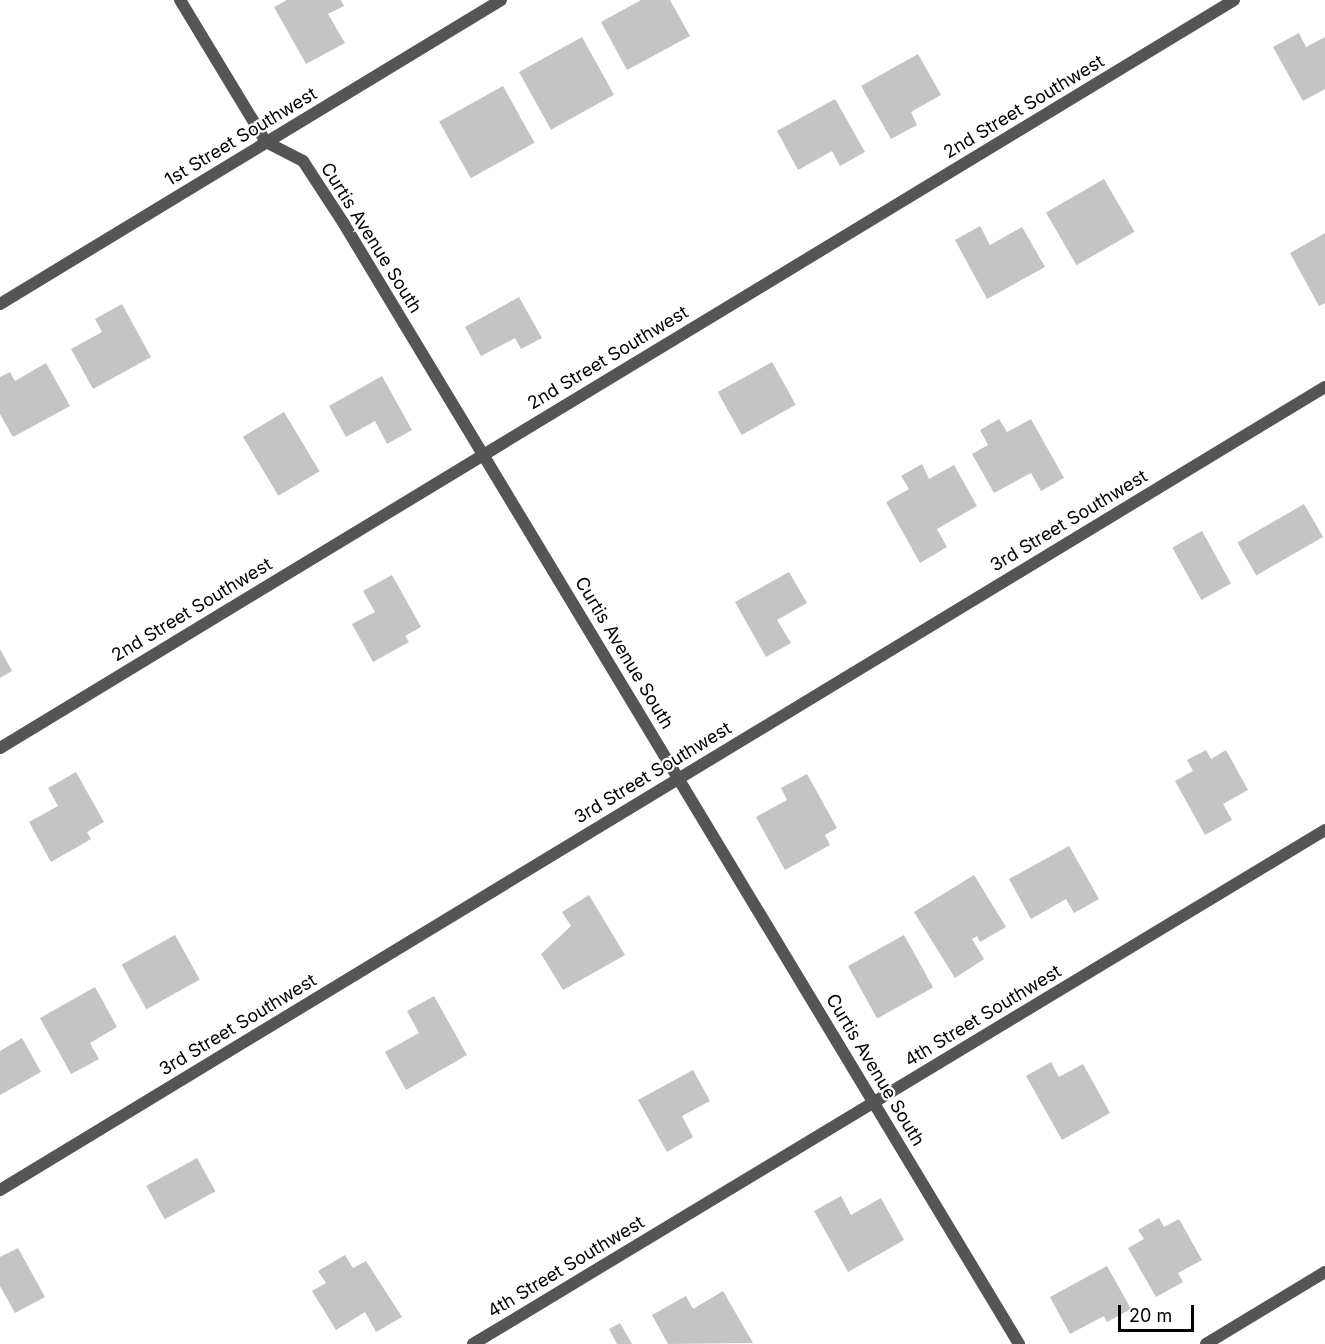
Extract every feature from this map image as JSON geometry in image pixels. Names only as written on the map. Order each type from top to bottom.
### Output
[{"type":"street","points":[[180,0],[266,142]]},
{"type":"street","name":"1st Street Southwest","points":[[0,304],[501,0]]},
{"type":"street","name":"2nd Street Southwest","points":[[0,748],[1234,0]]},
{"type":"street","name":"Curtis Avenue South","points":[[266,142],[303,161],[1019,1344]]},
{"type":"street","name":"3rd Street Southwest","points":[[0,1190],[1325,387]]},
{"type":"street","name":"4th Street Southwest","points":[[473,1344],[1325,830]]},
{"type":"street","points":[[1206,1344],[1325,1272]]},
{"type":"building","points":[[287,0],[341,0],[344,6],[328,14],[345,43],[306,64],[274,7]]},
{"type":"building","points":[[641,0],[670,0],[690,36],[627,70],[601,22]]},
{"type":"building","points":[[1299,33],[1306,47],[1325,37],[1325,89],[1303,101],[1273,47]]},
{"type":"building","points":[[582,37],[614,95],[551,130],[519,72]]},
{"type":"building","points":[[918,54],[941,95],[911,112],[917,125],[891,139],[861,86]]},
{"type":"building","points":[[503,86],[535,143],[471,178],[439,121]]},
{"type":"building","points":[[835,99],[865,152],[840,166],[832,151],[798,170],[777,131]]},
{"type":"building","points":[[1104,179],[1134,232],[1076,265],[1046,213]]},
{"type":"building","points":[[980,226],[990,245],[1022,227],[1045,267],[987,299],[955,240]]},
{"type":"building","points":[[1325,233],[1325,303],[1319,306],[1290,253]]},
{"type":"building","points":[[519,297],[542,338],[521,349],[515,338],[481,356],[465,327]]},
{"type":"building","points":[[122,304],[151,357],[93,389],[71,349],[102,332],[95,319]]},
{"type":"building","points":[[772,362],[796,405],[742,435],[718,392]]},
{"type":"building","points":[[46,363],[70,406],[13,437],[0,414],[0,377],[10,372],[15,381]]},
{"type":"building","points":[[382,376],[412,430],[387,444],[375,421],[346,437],[329,406]]},
{"type":"building","points":[[284,412],[320,471],[278,496],[243,437]]},
{"type":"building","points":[[999,419],[1007,432],[1031,419],[1064,478],[1041,491],[1031,473],[994,493],[972,454],[988,445],[980,430]]},
{"type":"building","points":[[922,464],[929,479],[954,465],[977,506],[937,529],[947,547],[920,563],[886,502],[909,489],[901,476]]},
{"type":"building","points":[[1304,504],[1323,537],[1256,575],[1237,542]]},
{"type":"building","points":[[1202,531],[1231,583],[1201,600],[1172,547]]},
{"type":"building","points":[[789,572],[807,603],[777,620],[791,643],[766,657],[735,602]]},
{"type":"building","points":[[392,575],[421,627],[405,636],[409,642],[373,662],[352,624],[375,612],[363,591]]},
{"type":"building","points":[[0,649],[12,671],[0,678]]},
{"type":"building","points":[[1206,750],[1211,759],[1226,750],[1248,790],[1223,804],[1232,820],[1205,835],[1175,781],[1193,771],[1187,760]]},
{"type":"building","points":[[76,772],[104,822],[87,832],[91,839],[51,862],[29,822],[58,806],[48,788]]},
{"type":"building","points":[[807,774],[837,828],[825,835],[830,845],[785,870],[756,817],[787,800],[781,788]]},
{"type":"building","points":[[1069,846],[1099,899],[1074,913],[1066,899],[1031,919],[1009,879]]},
{"type":"building","points":[[974,875],[1006,927],[980,942],[977,936],[972,939],[984,959],[955,978],[914,912]]},
{"type":"building","points":[[589,895],[625,955],[563,990],[541,954],[571,926],[562,912]]},
{"type":"building","points":[[175,935],[200,980],[146,1009],[122,965]]},
{"type":"building","points":[[904,935],[933,987],[877,1019],[848,966]]},
{"type":"building","points":[[95,987],[117,1027],[90,1043],[99,1059],[71,1074],[40,1018]]},
{"type":"building","points":[[434,996],[467,1055],[406,1090],[385,1052],[419,1033],[407,1011]]},
{"type":"building","points":[[22,1038],[41,1072],[0,1095],[0,1051]]},
{"type":"building","points":[[1051,1062],[1059,1077],[1083,1064],[1110,1113],[1062,1140],[1026,1076]]},
{"type":"building","points":[[693,1070],[710,1101],[682,1116],[693,1137],[667,1152],[638,1100]]},
{"type":"building","points":[[197,1158],[215,1191],[165,1219],[146,1186]]},
{"type":"building","points":[[841,1196],[851,1215],[881,1198],[904,1240],[848,1272],[814,1211]]},
{"type":"building","points":[[1159,1218],[1164,1227],[1179,1219],[1202,1260],[1178,1273],[1183,1282],[1156,1297],[1128,1248],[1144,1239],[1138,1230]]},
{"type":"building","points":[[18,1248],[45,1297],[15,1313],[0,1286],[0,1257]]},
{"type":"building","points":[[345,1255],[353,1268],[366,1261],[402,1317],[376,1332],[365,1312],[336,1330],[312,1291],[326,1283],[318,1271]]},
{"type":"building","points":[[1107,1266],[1131,1309],[1107,1322],[1104,1316],[1070,1334],[1050,1297]]},
{"type":"building","points":[[723,1291],[753,1343],[668,1344],[652,1315],[686,1296],[693,1309]]},
{"type":"building","points":[[620,1323],[632,1344],[617,1344],[609,1329]]}]
